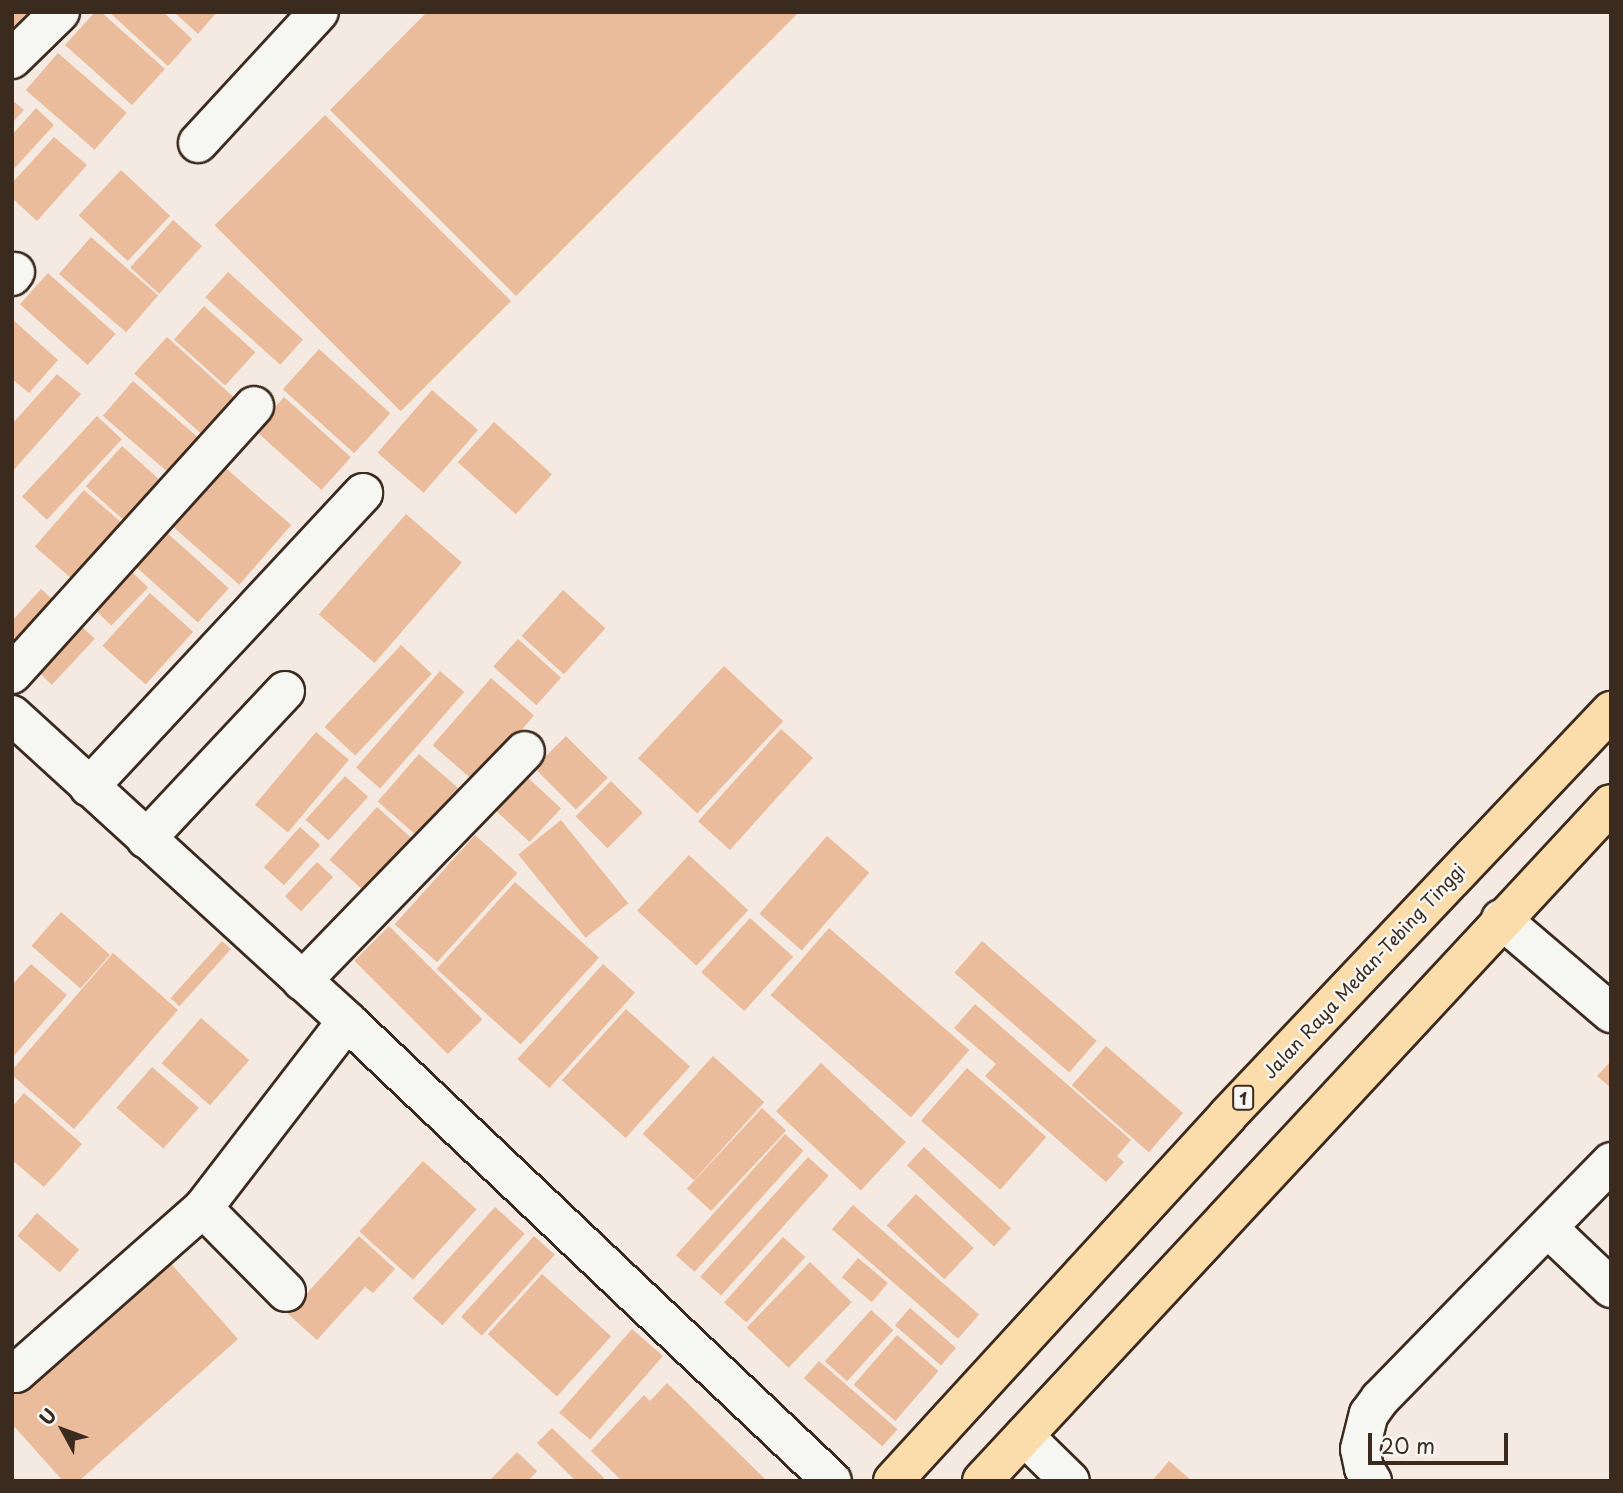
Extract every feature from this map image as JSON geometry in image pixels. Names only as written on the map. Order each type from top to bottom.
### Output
[{"type":"highway","name":"Jalan Raya Medan-Tebing Tinggi","points":[[892,1481],[1228,1115],[1607,721]]},
{"type":"highway","points":[[982,1481],[1501,919],[1611,804]]},
{"type":"street","points":[[12,59],[60,12]]},
{"type":"street","points":[[198,143],[319,12]]},
{"type":"street","points":[[12,674],[254,406]]},
{"type":"street","points":[[89,787],[363,493]]},
{"type":"street","points":[[146,839],[285,691]]},
{"type":"street","points":[[12,715],[347,1021],[832,1481]]},
{"type":"street","points":[[302,981],[525,751]]},
{"type":"street","points":[[1501,919],[1611,1013]]},
{"type":"street","points":[[16,1373],[203,1208],[347,1021]]},
{"type":"street","points":[[1372,1481],[1364,1468],[1360,1449],[1369,1414],[1380,1399],[1611,1161]]},
{"type":"street","points":[[203,1208],[286,1292]]},
{"type":"street","points":[[1548,1228],[1611,1288]]},
{"type":"street","points":[[1024,1436],[1070,1481]]},
{"type":"building","points":[[12,12],[31,12],[12,34]]},
{"type":"building","points":[[95,12],[101,12],[165,69],[132,105],[65,45]]},
{"type":"building","points":[[109,12],[163,12],[192,39],[168,66]]},
{"type":"building","points":[[174,12],[217,12],[198,34]]},
{"type":"building","points":[[427,12],[799,12],[516,296],[330,110]]},
{"type":"building","points":[[58,53],[127,113],[95,150],[26,90]]},
{"type":"building","points":[[12,100],[24,110],[12,123]]},
{"type":"building","points":[[36,108],[54,125],[12,171],[12,135]]},
{"type":"building","points":[[325,115],[511,301],[401,411],[215,225]]},
{"type":"building","points":[[54,137],[87,165],[37,221],[12,198],[12,183]]},
{"type":"building","points":[[121,170],[170,216],[128,261],[79,215]]},
{"type":"building","points":[[173,220],[202,246],[159,294],[130,268]]},
{"type":"building","points":[[91,237],[158,295],[126,332],[59,274]]},
{"type":"building","points":[[228,272],[303,340],[280,365],[205,297]]},
{"type":"building","points":[[48,273],[116,334],[88,365],[20,304]]},
{"type":"building","points":[[204,306],[255,352],[225,386],[174,339]]},
{"type":"building","points":[[12,319],[58,360],[29,393],[12,379]]},
{"type":"building","points":[[167,337],[238,401],[206,438],[134,373]]},
{"type":"building","points":[[319,349],[390,413],[354,453],[283,389]]},
{"type":"building","points":[[57,374],[81,394],[12,472],[12,424]]},
{"type":"building","points":[[133,381],[202,441],[172,476],[103,416]]},
{"type":"building","points":[[432,390],[478,430],[424,493],[378,453]]},
{"type":"building","points":[[284,397],[351,457],[321,490],[255,430]]},
{"type":"building","points":[[97,416],[122,439],[47,520],[22,496]]},
{"type":"building","points":[[494,422],[552,474],[516,514],[458,462]]},
{"type":"building","points":[[122,446],[168,487],[132,528],[86,486]]},
{"type":"building","points":[[221,464],[291,525],[239,585],[169,524]]},
{"type":"building","points":[[84,490],[126,526],[76,583],[35,547]]},
{"type":"building","points":[[406,514],[462,563],[375,663],[319,614]]},
{"type":"building","points":[[164,530],[229,588],[198,622],[133,564]]},
{"type":"building","points":[[128,568],[148,587],[111,626],[91,606]]},
{"type":"building","points":[[41,589],[60,606],[23,648],[12,638],[12,621]]},
{"type":"building","points":[[563,590],[605,628],[564,674],[522,636]]},
{"type":"building","points":[[150,593],[193,632],[146,685],[102,646]]},
{"type":"building","points":[[78,623],[95,639],[52,685],[35,669]]},
{"type":"building","points":[[518,639],[561,678],[536,705],[493,666]]},
{"type":"building","points":[[401,645],[432,674],[355,756],[325,727]]},
{"type":"building","points":[[724,666],[783,721],[697,813],[638,758]]},
{"type":"building","points":[[440,671],[464,692],[380,789],[356,768]]},
{"type":"building","points":[[491,678],[534,715],[476,783],[433,745]]},
{"type":"building","points":[[781,729],[813,758],[730,850],[698,821]]},
{"type":"building","points":[[316,732],[349,760],[288,832],[255,805]]},
{"type":"building","points":[[566,736],[608,778],[576,810],[534,768]]},
{"type":"building","points":[[419,754],[461,790],[419,838],[378,802]]},
{"type":"building","points":[[523,773],[561,808],[530,842],[492,807]]},
{"type":"building","points":[[345,776],[368,797],[329,841],[306,820]]},
{"type":"building","points":[[611,781],[643,813],[607,848],[576,816]]},
{"type":"building","points":[[377,807],[417,843],[370,896],[329,860]]},
{"type":"building","points":[[561,820],[628,903],[586,938],[518,855]]},
{"type":"building","points":[[300,827],[320,845],[284,885],[264,867]]},
{"type":"building","points":[[475,835],[517,873],[437,962],[395,924]]},
{"type":"building","points":[[827,836],[869,873],[802,950],[759,914]]},
{"type":"building","points":[[689,855],[748,910],[696,966],[637,911]]},
{"type":"building","points":[[317,862],[333,877],[301,911],[285,896]]},
{"type":"building","points":[[515,882],[599,958],[521,1045],[437,969]]},
{"type":"building","points":[[61,912],[110,955],[81,989],[31,946]]},
{"type":"building","points":[[750,918],[793,957],[744,1011],[701,972]]},
{"type":"building","points":[[389,926],[482,1019],[448,1054],[354,961]]},
{"type":"building","points":[[829,928],[969,1050],[911,1117],[771,995]]},
{"type":"building","points":[[222,941],[231,949],[179,1006],[170,998]]},
{"type":"building","points":[[982,941],[1097,1041],[1069,1072],[954,973]]},
{"type":"building","points":[[113,953],[178,1010],[74,1129],[12,1075],[12,1070]]},
{"type":"building","points":[[31,964],[67,995],[12,1058],[12,985]]},
{"type":"building","points":[[603,964],[635,993],[549,1088],[517,1059]]},
{"type":"building","points":[[975,1004],[1131,1140],[1117,1156],[1124,1162],[1106,1182],[985,1076],[996,1064],[954,1028]]},
{"type":"building","points":[[626,1009],[690,1067],[626,1138],[562,1080]]},
{"type":"building","points":[[201,1018],[249,1060],[210,1105],[162,1063]]},
{"type":"building","points":[[1106,1046],[1183,1113],[1149,1152],[1072,1085]]},
{"type":"building","points":[[713,1056],[764,1102],[694,1180],[643,1134]]},
{"type":"building","points":[[1611,1061],[1611,1088],[1597,1076]]},
{"type":"building","points":[[821,1063],[906,1142],[861,1190],[776,1111]]},
{"type":"building","points":[[152,1067],[199,1108],[163,1148],[117,1108]]},
{"type":"building","points":[[967,1068],[1046,1137],[1000,1190],[921,1121]]},
{"type":"building","points":[[24,1093],[82,1144],[44,1187],[12,1160],[12,1107]]},
{"type":"building","points":[[762,1108],[786,1131],[711,1211],[687,1188]]},
{"type":"building","points":[[785,1134],[804,1151],[695,1272],[676,1255]]},
{"type":"building","points":[[924,1147],[1011,1228],[994,1246],[907,1165]]},
{"type":"building","points":[[808,1157],[829,1176],[721,1295],[700,1277]]},
{"type":"building","points":[[423,1161],[477,1209],[413,1280],[359,1232]]},
{"type":"building","points":[[916,1194],[974,1248],[944,1279],[887,1225]]},
{"type":"building","points":[[853,1205],[979,1315],[958,1339],[832,1229]]},
{"type":"building","points":[[495,1207],[525,1234],[442,1325],[413,1298]]},
{"type":"building","points":[[37,1213],[79,1250],[60,1272],[17,1236]]},
{"type":"building","points":[[359,1236],[395,1269],[373,1293],[365,1287],[317,1340],[288,1314]]},
{"type":"building","points":[[534,1236],[555,1255],[482,1336],[461,1317]]},
{"type":"building","points":[[783,1237],[805,1257],[746,1322],[724,1302]]},
{"type":"building","points":[[165,1257],[238,1339],[79,1481],[63,1481],[12,1424],[12,1393]]},
{"type":"building","points":[[858,1258],[888,1283],[872,1302],[842,1277]]},
{"type":"building","points":[[810,1262],[852,1302],[789,1368],[747,1327]]},
{"type":"building","points":[[542,1274],[611,1336],[557,1396],[488,1334]]},
{"type":"building","points":[[910,1308],[956,1348],[941,1365],[895,1325]]},
{"type":"building","points":[[871,1310],[893,1330],[847,1381],[825,1361]]},
{"type":"building","points":[[632,1329],[663,1356],[590,1440],[559,1413]]},
{"type":"building","points":[[897,1335],[939,1371],[895,1421],[854,1385]]},
{"type":"building","points":[[819,1361],[897,1429],[882,1447],[804,1378]]},
{"type":"building","points":[[667,1383],[767,1481],[622,1481],[591,1451],[644,1395],[650,1401]]},
{"type":"building","points":[[552,1428],[604,1478],[601,1481],[576,1481],[537,1443]]},
{"type":"building","points":[[517,1452],[537,1471],[528,1481],[489,1481]]},
{"type":"building","points":[[1169,1461],[1192,1481],[1152,1481]]}]
